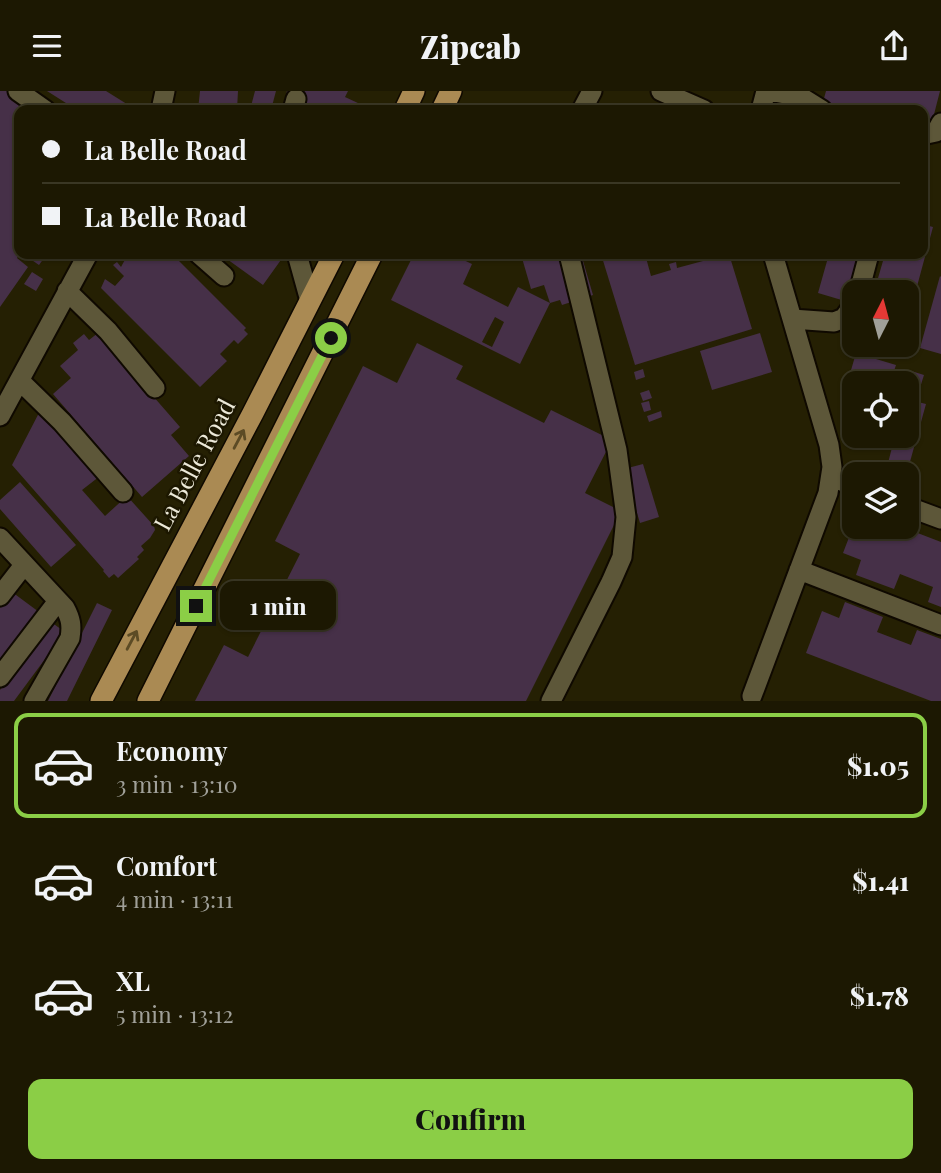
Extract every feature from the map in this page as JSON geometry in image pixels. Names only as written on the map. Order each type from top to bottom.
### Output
[{"type":"main road","name":"La Belle Road","points":[[101,701],[331,259]]},
{"type":"main road","points":[[148,701],[370,259]]},
{"type":"main road","points":[[163,701],[222,579],[244,511]]},
{"type":"street","points":[[18,91],[38,105]]},
{"type":"street","points":[[661,91],[693,105]]},
{"type":"street","points":[[768,91],[804,95]]},
{"type":"street","points":[[928,134],[936,132],[941,123]]},
{"type":"street","points":[[0,416],[85,259]]},
{"type":"street","points":[[205,259],[224,276]]},
{"type":"street","points":[[298,259],[310,301]]},
{"type":"street","points":[[551,701],[622,557],[626,517],[617,450],[570,259]]},
{"type":"street","points":[[752,696],[828,493],[831,477],[830,445],[774,259]]},
{"type":"street","points":[[862,280],[868,259]]},
{"type":"street","points":[[67,291],[108,331],[155,388]]},
{"type":"street","points":[[792,319],[834,322],[842,319]]},
{"type":"street","points":[[20,381],[62,422],[124,492]]},
{"type":"street","points":[[831,477],[842,481]]},
{"type":"street","points":[[919,511],[941,519]]},
{"type":"street","points":[[0,538],[58,601],[70,618],[70,638],[34,701]]},
{"type":"street","points":[[0,596],[24,565]]},
{"type":"street","points":[[799,570],[941,625]]},
{"type":"street","points":[[0,677],[58,601]]},
{"type":"building","points":[[0,91],[8,91],[26,104],[14,105],[14,259],[28,267],[0,307]]},
{"type":"building","points":[[47,91],[106,91],[128,105],[69,105]]},
{"type":"building","points":[[200,91],[238,91],[237,105],[199,105]]},
{"type":"building","points":[[255,91],[276,91],[272,105],[251,105]]},
{"type":"building","points":[[287,91],[348,91],[345,97],[362,105],[309,105],[286,94]]},
{"type":"building","points":[[826,91],[940,91],[930,130],[928,105],[835,105],[823,102]]},
{"type":"building","points":[[928,226],[933,227],[928,246]]},
{"type":"building","points":[[30,259],[43,259],[39,265]]},
{"type":"building","points":[[125,259],[177,259],[246,328],[244,330],[248,334],[238,344],[234,340],[220,354],[227,361],[200,387],[101,288],[105,279],[115,286],[124,276],[113,265],[117,262],[121,267]]},
{"type":"building","points":[[227,259],[282,259],[263,285]]},
{"type":"building","points":[[412,259],[462,259],[472,264],[463,284],[508,307],[518,287],[550,303],[520,364],[391,300]],"holes":[[[495,317],[504,322],[492,347],[482,342]]]},
{"type":"building","points":[[522,259],[582,259],[593,295],[562,305],[560,300],[550,303],[544,285],[531,289]]},
{"type":"building","points":[[603,259],[646,259],[651,276],[671,270],[669,264],[676,262],[677,268],[710,259],[731,259],[752,329],[635,365]]},
{"type":"building","points":[[828,259],[857,259],[851,280],[842,280],[842,300],[818,293]]},
{"type":"building","points":[[884,259],[924,259],[919,280],[877,280]]},
{"type":"building","points":[[32,272],[43,279],[36,291],[24,284]]},
{"type":"building","points":[[941,277],[941,354],[920,348]]},
{"type":"building","points":[[98,333],[180,427],[171,435],[189,456],[142,497],[53,394],[71,378],[60,366],[78,350],[73,343],[84,334],[89,340]]},
{"type":"building","points":[[760,333],[772,372],[712,390],[700,351]]},
{"type":"building","points":[[417,343],[463,366],[456,379],[544,423],[551,410],[612,440],[585,493],[621,511],[526,701],[195,701],[224,645],[248,657],[300,554],[275,541],[363,366],[397,383]]},
{"type":"building","points":[[855,357],[869,357],[896,365],[894,371],[851,371]]},
{"type":"building","points":[[643,369],[645,377],[636,380],[634,372]]},
{"type":"building","points":[[919,373],[924,375],[919,391]]},
{"type":"building","points":[[649,390],[652,398],[643,401],[640,393]]},
{"type":"building","points":[[649,401],[651,410],[644,412],[641,403]]},
{"type":"building","points":[[919,402],[926,404],[919,429]]},
{"type":"building","points":[[41,409],[100,476],[82,490],[105,516],[127,496],[154,526],[155,530],[150,538],[141,546],[144,550],[137,557],[139,559],[118,578],[114,574],[109,578],[12,465]]},
{"type":"building","points":[[661,411],[662,417],[649,422],[647,416]]},
{"type":"building","points":[[892,448],[914,448],[910,462],[888,462]]},
{"type":"building","points":[[643,464],[659,517],[640,523],[624,469]]},
{"type":"building","points":[[20,482],[76,545],[51,567],[0,509],[0,500]]},
{"type":"building","points":[[919,534],[941,542],[941,607],[928,602],[933,587],[900,574],[894,589],[856,575],[861,560],[843,553],[848,539],[919,539]]},
{"type":"building","points":[[12,592],[39,612],[0,664],[0,608]]},
{"type":"building","points":[[845,602],[883,617],[877,632],[911,645],[917,630],[941,639],[941,701],[931,701],[806,653],[822,611],[839,618]]},
{"type":"building","points":[[97,603],[112,610],[67,701],[48,701]]},
{"type":"building","points":[[51,622],[65,632],[14,701],[0,701],[0,690]]},
{"type":"route","points":[[196,606],[331,338]]}]
